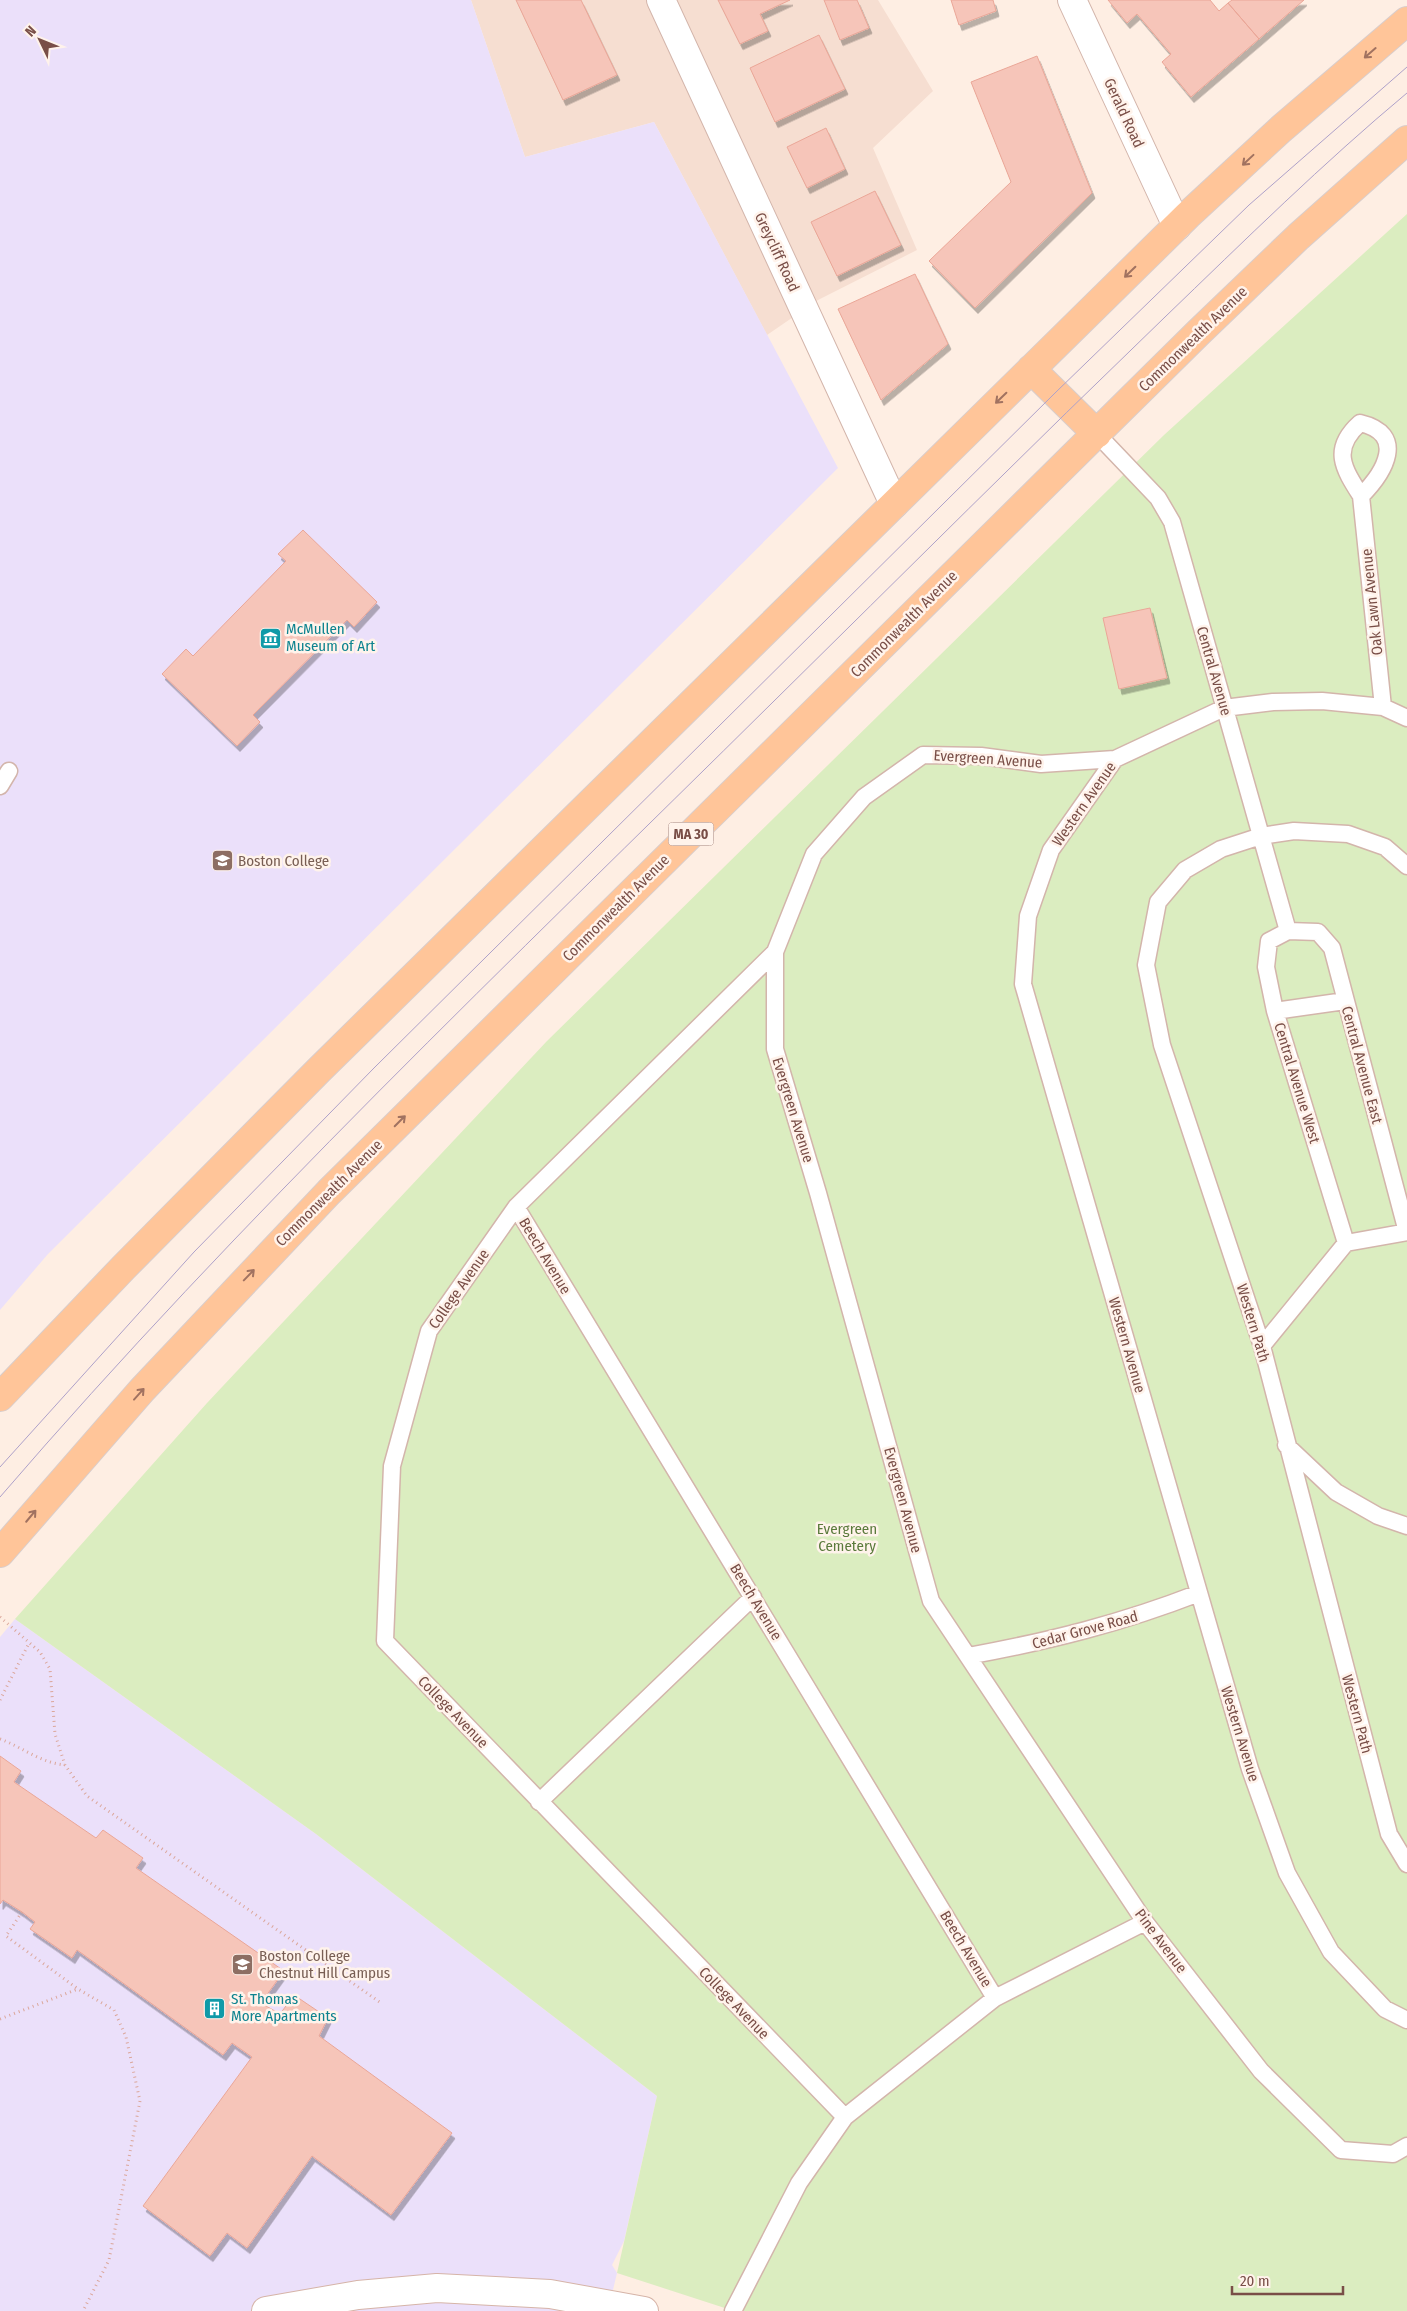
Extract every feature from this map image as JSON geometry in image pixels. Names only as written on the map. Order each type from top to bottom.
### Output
[{"type":"main road","points":[[0,1397],[124,1267],[326,1063],[1176,226],[1281,129],[1407,21]]},
{"type":"main road","name":"Commonwealth Avenue","points":[[0,1553],[142,1390],[328,1192],[1298,237],[1407,140]]},
{"type":"main road","points":[[1031,369],[1097,434]]},
{"type":"street","name":"Greycliff Road","points":[[661,0],[894,504]]},
{"type":"street","name":"Gerald Road","points":[[1072,0],[1176,226]]},
{"type":"street","points":[[266,2311],[358,2295],[437,2288],[550,2294],[644,2311]]},
{"type":"lane","name":"Central Avenue","points":[[1097,434],[1158,498],[1172,522],[1288,931]]},
{"type":"lane","name":"Oak Lawn Avenue","points":[[1361,496],[1383,707]]},
{"type":"lane","name":"Western Avenue","points":[[1407,718],[1383,707],[1322,701],[1273,702],[1224,708],[1115,759],[1051,850],[1028,916],[1023,984],[1250,1769],[1287,1873],[1331,1952],[1385,2009],[1407,2020]]},
{"type":"lane","name":"Evergreen Avenue","points":[[968,1656],[931,1601],[818,1194],[775,1049],[775,952],[814,854],[864,797],[923,755],[981,756],[1041,764],[1115,759]]},
{"type":"lane","points":[[0,786],[9,771]]},
{"type":"lane","name":"Western Path","points":[[1407,866],[1385,847],[1348,834],[1294,831],[1261,836],[1221,849],[1185,870],[1158,902],[1146,965],[1162,1045],[1262,1346],[1286,1445],[1389,1834],[1407,1864]]},
{"type":"lane","name":"Central Avenue East","points":[[1288,931],[1318,932],[1332,948],[1407,1232]]},
{"type":"lane","name":"Central Avenue West","points":[[1288,931],[1268,942],[1266,968],[1275,1011],[1346,1243]]},
{"type":"lane","name":"College Avenue","points":[[775,952],[516,1208],[429,1330],[392,1466],[385,1641],[845,2117]]},
{"type":"lane","points":[[1275,1011],[1345,1001]]},
{"type":"lane","name":"Beech Avenue","points":[[516,1208],[995,1998]]},
{"type":"lane","points":[[1262,1346],[1346,1243],[1407,1232]]},
{"type":"lane","points":[[1286,1445],[1336,1492],[1378,1516],[1407,1526]]},
{"type":"lane","name":"Cedar Grove Road","points":[[968,1656],[1096,1629],[1199,1594]]},
{"type":"lane","points":[[539,1802],[753,1597]]},
{"type":"lane","name":"Pine Avenue","points":[[968,1656],[1145,1922],[1261,2071],[1341,2150],[1393,2154],[1407,2146]]},
{"type":"lane","points":[[733,2311],[799,2184],[845,2117],[995,1998],[1145,1922]]},
{"type":"path","points":[[0,1617],[40,1652],[50,1670],[55,1734],[65,1765],[87,1796],[381,2003]]},
{"type":"path","points":[[0,1700],[29,1643]]},
{"type":"path","points":[[0,1739],[50,1764],[65,1765]]},
{"type":"path","points":[[22,1912],[6,1936],[78,1989],[114,2010],[126,2037],[140,2101],[109,2260],[83,2311]]},
{"type":"path","points":[[0,2019],[78,1989]]},
{"type":"shaded area","name":"Boston College","points":[[0,0],[471,0],[525,157],[654,122],[838,468],[48,1254],[0,1310]]},
{"type":"shaded area","points":[[471,0],[878,0],[933,91],[873,148],[917,250],[818,300],[767,335],[654,122],[525,157]]},
{"type":"shaded area","name":"Boston College Chestnut Hill Campus","points":[[15,1619],[316,1834],[657,2096],[624,2241],[612,2265],[617,2273],[608,2311],[0,2311],[0,1637]]},
{"type":"green space","name":"Evergreen Cemetery","points":[[1407,214],[1407,2311],[734,2311],[617,2273],[657,2096],[316,1834],[15,1619],[207,1403],[547,1041],[1164,435]]},
{"type":"building","points":[[516,0],[581,0],[617,75],[563,100]]},
{"type":"building","points":[[718,0],[790,0],[760,14],[768,31],[740,44]]},
{"type":"building","points":[[824,0],[857,0],[869,28],[840,40]]},
{"type":"building","points":[[951,0],[993,0],[996,11],[959,25]]},
{"type":"building","points":[[1108,0],[1210,0],[1219,11],[1228,3],[1259,39],[1191,97],[1162,62],[1171,54],[1137,14],[1127,23]]},
{"type":"building","points":[[1232,0],[1304,0],[1259,39],[1228,3]]},
{"type":"building","points":[[819,35],[845,89],[775,122],[750,68]]},
{"type":"building","points":[[1037,56],[1092,193],[975,308],[929,261],[1011,182],[971,82]]},
{"type":"building","points":[[826,128],[845,169],[807,188],[787,147]]},
{"type":"building","points":[[875,191],[901,245],[837,276],[811,222]]},
{"type":"building","points":[[915,274],[948,344],[881,400],[838,309]]},
{"type":"building","name":"McMullen Museum of Art","points":[[303,530],[377,602],[354,627],[347,620],[253,715],[260,722],[237,746],[162,674],[186,649],[193,656],[286,561],[278,554]]},
{"type":"building","points":[[1150,608],[1167,678],[1119,689],[1103,618]]},
{"type":"building","name":"St. Thomas More Apartments","points":[[0,1756],[21,1771],[14,1782],[96,1838],[103,1830],[143,1858],[136,1868],[284,1971],[261,2003],[280,2014],[294,1995],[328,2018],[319,2036],[452,2133],[391,2215],[312,2156],[247,2248],[227,2233],[210,2256],[143,2206],[252,2057],[232,2043],[223,2055],[77,1950],[72,1958],[30,1929],[35,1922],[22,1912],[3,1900],[0,1904]]},
{"type":"tram line","points":[[0,1467],[194,1252],[374,1068],[1055,393],[1249,205],[1407,67]]},
{"type":"tram line","points":[[0,1497],[185,1291],[476,994],[1116,365],[1284,203],[1407,93]]},
{"type":"place","name":"McMullen Museum of Art","points":[[270,638]]},
{"type":"place","name":"Boston College","points":[[222,861]]},
{"type":"place","name":"Boston College Chestnut Hill Campus","points":[[243,1965]]},
{"type":"place","name":"St. Thomas More Apartments","points":[[215,2008]]}]
